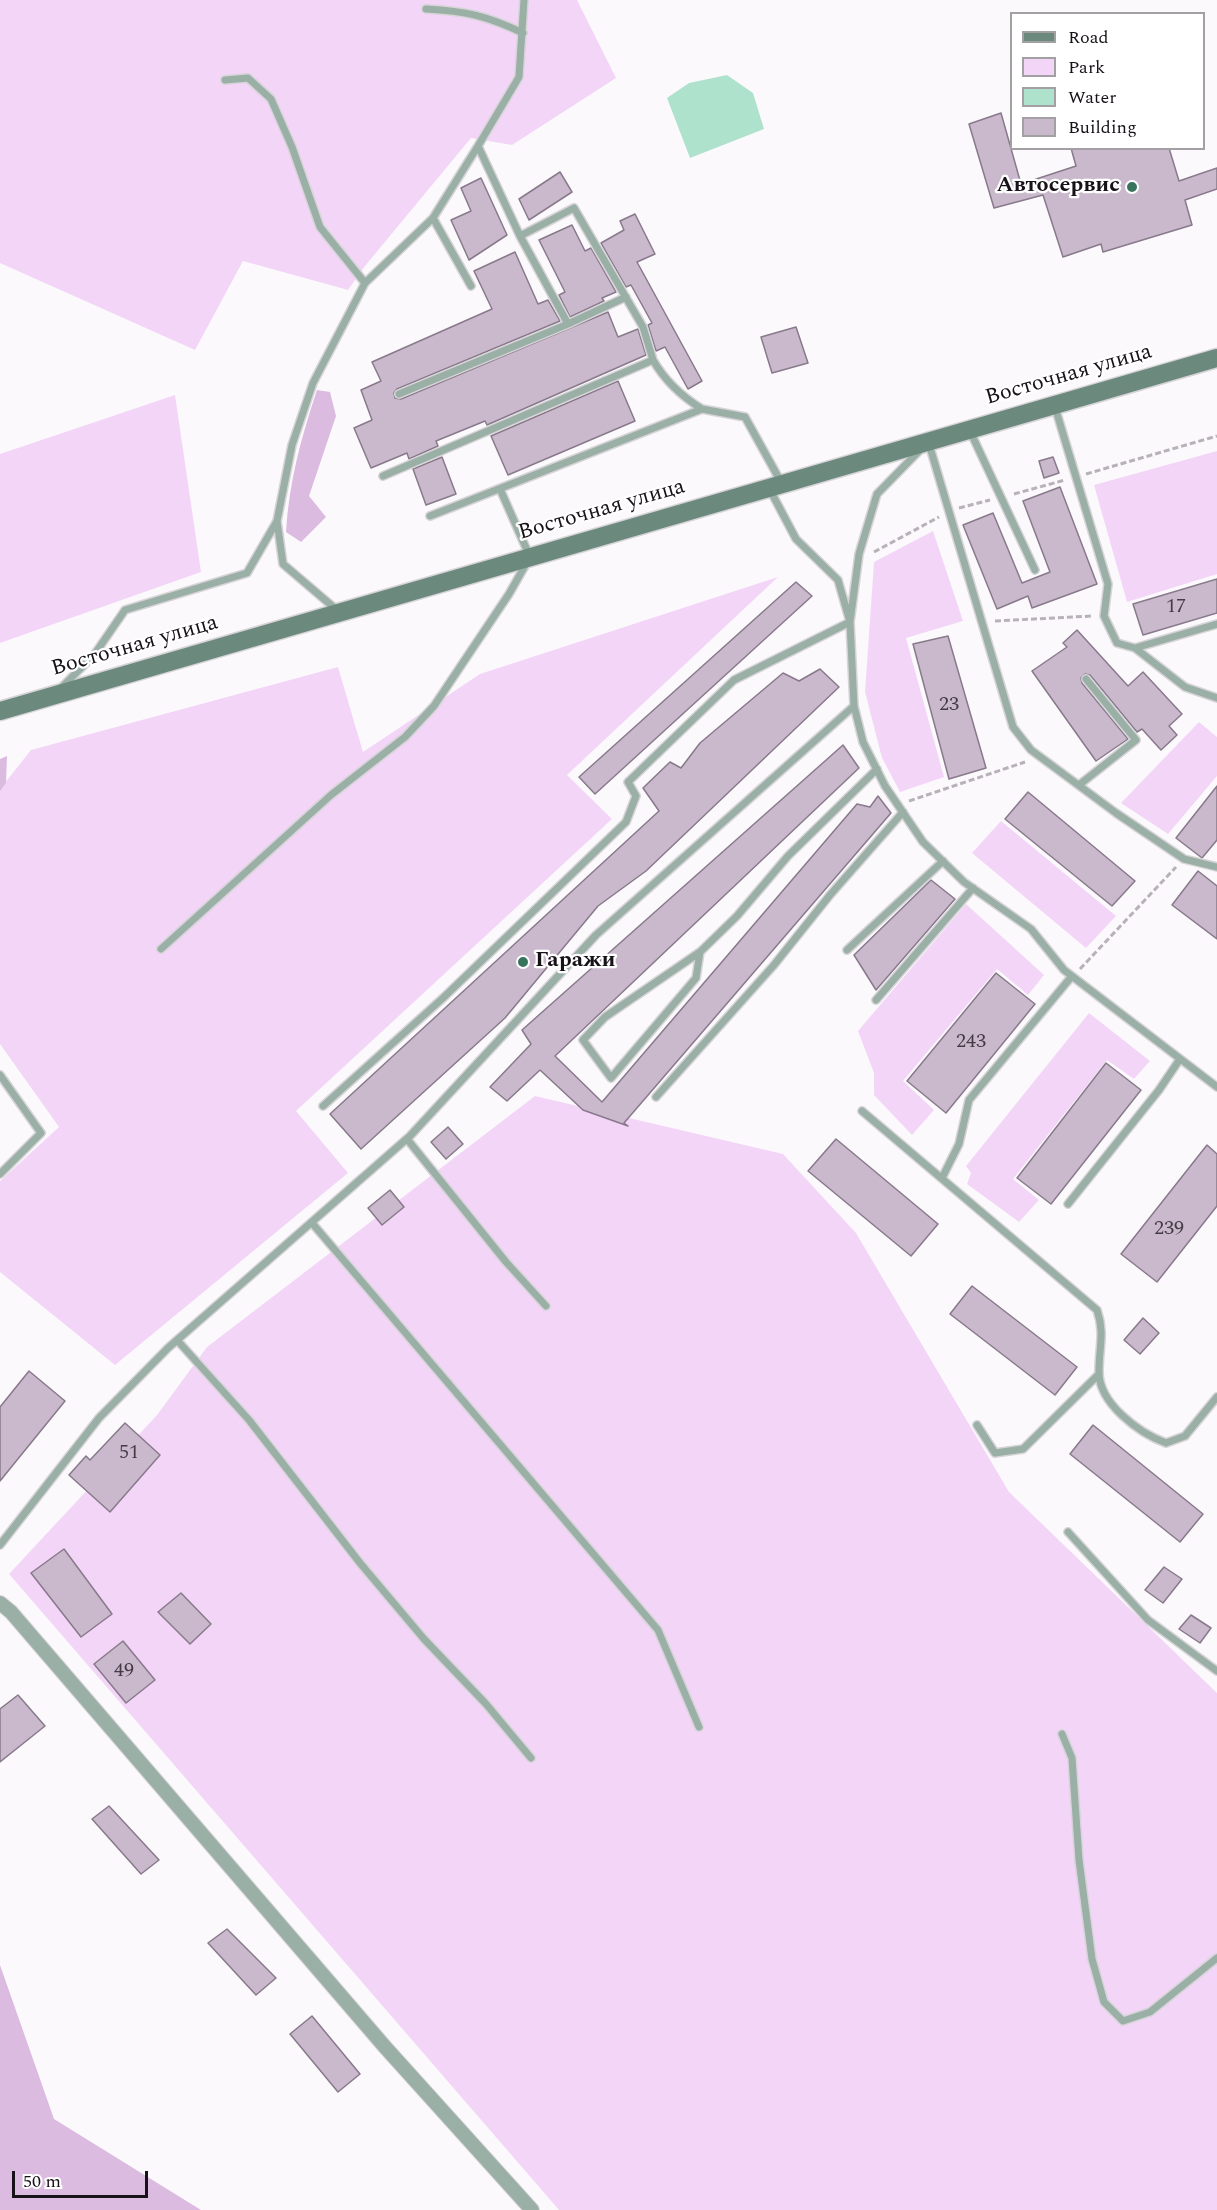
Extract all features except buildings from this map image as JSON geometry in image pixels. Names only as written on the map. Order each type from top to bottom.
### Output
[{"type":"main road","name":"Восточная улица","points":[[0,711],[1217,358]]},
{"type":"street","points":[[5,1607],[385,2047],[532,2210]]},
{"type":"lane","points":[[53,696],[94,655],[125,610],[247,573],[277,521],[292,445],[313,383],[365,283],[433,218],[519,77],[524,0]]},
{"type":"lane","points":[[426,9],[465,11],[494,19],[523,33]]},
{"type":"lane","points":[[225,80],[249,78],[271,99],[292,147],[320,227],[365,283]]},
{"type":"lane","points":[[478,146],[520,236],[568,324]]},
{"type":"lane","points":[[520,236],[574,208],[643,327],[653,360],[661,373],[683,397],[702,409],[745,417],[776,486],[796,539],[838,580],[850,622]]},
{"type":"lane","points":[[433,218],[471,286]]},
{"type":"lane","points":[[399,394],[568,324],[626,297]]},
{"type":"lane","points":[[383,476],[653,360]]},
{"type":"lane","points":[[1054,405],[1108,584],[1104,616],[1117,643],[1135,648],[1185,687],[1217,698]]},
{"type":"lane","points":[[430,516],[702,409]]},
{"type":"lane","points":[[970,430],[1035,570]]},
{"type":"lane","points":[[1217,867],[1184,860],[1031,750],[1013,727],[928,442],[877,494],[858,560],[850,622],[854,706],[863,742],[877,770],[923,842],[973,888],[1031,929],[1072,976],[1217,1087]]},
{"type":"lane","points":[[161,949],[331,795],[412,730],[434,706],[509,594],[530,557],[500,489]]},
{"type":"lane","points":[[277,521],[283,564],[339,612]]},
{"type":"lane","points":[[323,1106],[442,998],[626,822],[636,796],[628,782],[734,680],[850,622]]},
{"type":"lane","points":[[1135,648],[1217,624]]},
{"type":"lane","points":[[1079,785],[1136,740],[1086,680]]},
{"type":"lane","points":[[0,1545],[99,1418],[177,1340],[407,1139],[596,935],[854,706]]},
{"type":"lane","points":[[700,952],[696,978],[611,1078],[583,1040],[605,1017],[700,952],[737,916],[788,856],[877,770]]},
{"type":"lane","points":[[656,1097],[774,965],[830,895],[903,812]]},
{"type":"lane","points":[[848,950],[943,861]]},
{"type":"lane","points":[[876,1000],[973,888]]},
{"type":"lane","points":[[942,1178],[959,1144],[969,1100],[1072,976]]},
{"type":"lane","points":[[1068,1204],[1159,1090],[1180,1059]]},
{"type":"lane","points":[[0,1075],[40,1133],[0,1174]]},
{"type":"lane","points":[[862,1111],[1097,1310],[1103,1327],[1099,1374],[1105,1397],[1149,1436],[1166,1443],[1185,1436],[1217,1397]]},
{"type":"lane","points":[[407,1139],[506,1262],[546,1306]]},
{"type":"lane","points":[[312,1223],[658,1630],[699,1727]]},
{"type":"lane","points":[[177,1340],[249,1420],[410,1622],[531,1758]]},
{"type":"lane","points":[[977,1425],[995,1453],[1023,1449],[1099,1374]]},
{"type":"lane","points":[[1068,1532],[1148,1620],[1217,1671]]},
{"type":"lane","points":[[1062,1734],[1072,1758],[1079,1860],[1092,1959],[1104,2002],[1123,2021],[1150,2012],[1217,1958]]},
{"type":"path","points":[[858,560],[950,511],[1217,436]]},
{"type":"path","points":[[982,622],[1104,616]]},
{"type":"path","points":[[898,804],[1041,757]]},
{"type":"path","points":[[1072,976],[1184,860]]},
{"type":"green space","points":[[0,0],[577,0],[616,78],[512,145],[471,138],[365,266],[348,290],[243,261],[195,350],[0,263]]},
{"type":"green space","points":[[175,395],[201,572],[0,643],[0,454]]},
{"type":"green space","points":[[1217,451],[1217,574],[1127,602],[1094,485]]},
{"type":"green space","points":[[933,531],[963,621],[906,638],[944,777],[900,792],[882,758],[865,692],[874,562]]},
{"type":"green space","points":[[778,577],[567,775],[612,819],[296,1111],[348,1173],[115,1365],[0,1272],[0,1181],[59,1127],[0,1044],[0,789],[31,750],[338,667],[363,752],[480,674]]},
{"type":"green space","points":[[1199,722],[1217,737],[1217,776],[1168,834],[1121,803]]},
{"type":"green space","points":[[1001,821],[1116,916],[1086,948],[972,853]]},
{"type":"green space","points":[[966,904],[1044,975],[1028,995],[997,969],[903,1081],[934,1110],[912,1135],[874,1095],[874,1073],[858,1031]]},
{"type":"green space","points":[[1089,1013],[1150,1061],[1134,1079],[1107,1060],[1013,1179],[1039,1200],[1019,1222],[967,1184],[971,1173],[966,1166]]},
{"type":"green space","points":[[535,1096],[783,1154],[856,1233],[1009,1492],[1217,1693],[1217,2210],[559,2210],[9,1574],[157,1415],[207,1347]]},
{"type":"shaded area","points":[[317,390],[330,392],[336,416],[309,496],[326,517],[301,542],[286,532],[297,460]]},
{"type":"shaded area","points":[[7,756],[6,783],[0,791],[0,759]]},
{"type":"shaded area","points":[[0,1965],[54,2119],[201,2210],[0,2210]]},
{"type":"water","points":[[727,75],[753,93],[764,129],[690,158],[667,98],[689,83]]},
{"type":"place","name":"Автосервис","points":[[1132,187]]},
{"type":"place","name":"Гаражи","points":[[523,962]]}]
